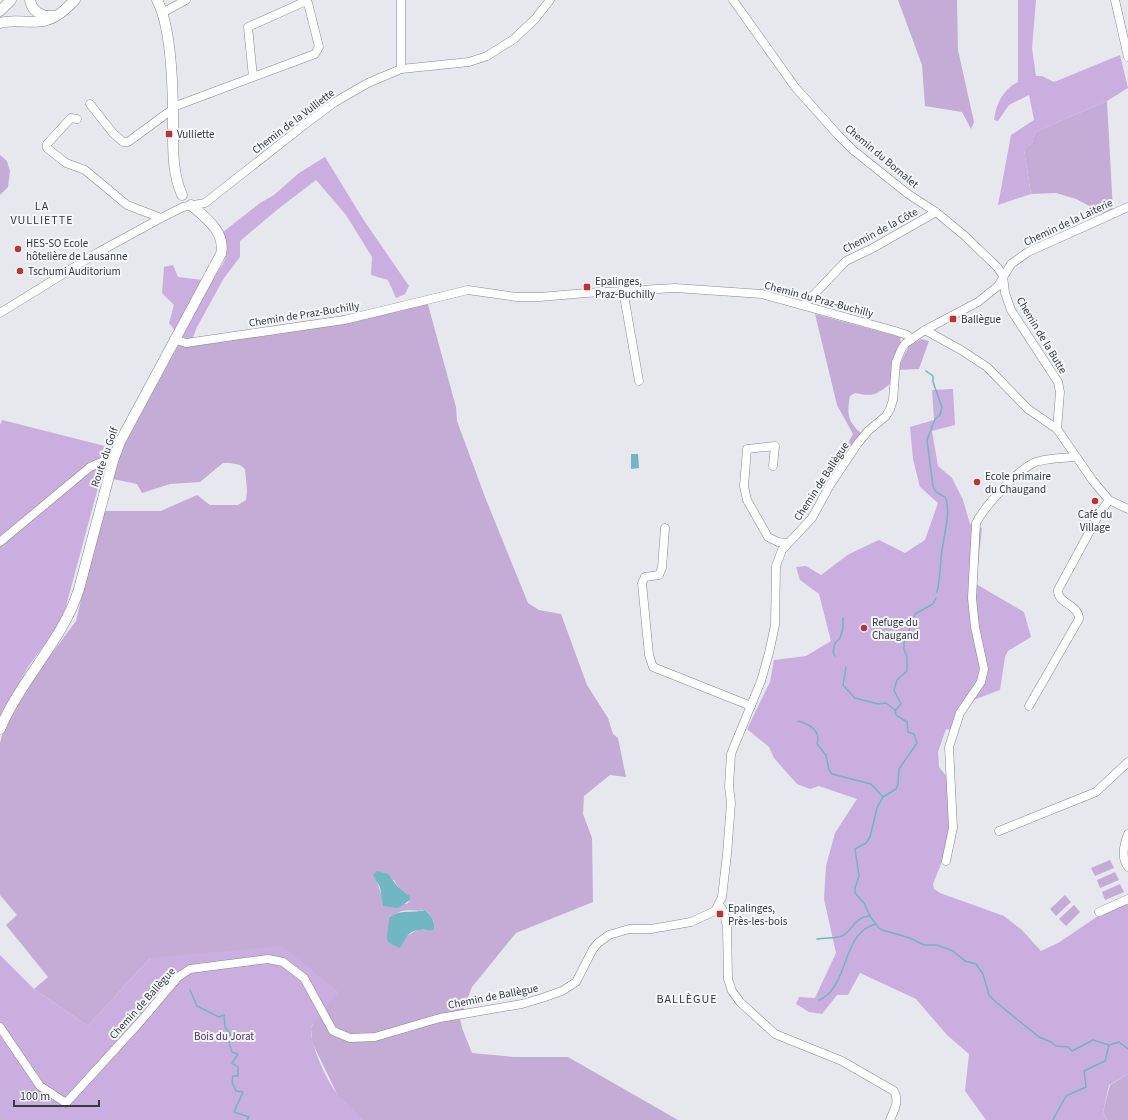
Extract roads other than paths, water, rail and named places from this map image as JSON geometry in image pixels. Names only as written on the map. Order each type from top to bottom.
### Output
[{"type":"main road","points":[[0,11],[11,0]]},
{"type":"main road","points":[[30,0],[33,8],[40,14],[49,16],[57,15]]},
{"type":"main road","points":[[0,23],[12,20],[44,21],[57,15],[75,0]]},
{"type":"main road","points":[[157,0],[162,13],[169,56],[173,108],[174,169],[182,195]]},
{"type":"main road","name":"Route du Golf","points":[[0,729],[19,692],[60,631],[74,604],[113,461],[126,429],[221,254],[222,244],[219,234],[202,214],[191,205]]},
{"type":"street","points":[[162,13],[186,0]]},
{"type":"street","points":[[401,0],[401,69]]},
{"type":"street","name":"Chemin de la Vulliette","points":[[0,313],[97,253],[161,218],[191,205],[205,203],[335,102],[368,83],[401,69],[469,62],[487,56],[514,39],[535,19],[550,0]]},
{"type":"street","name":"Chemin du Bornalet","points":[[733,0],[790,80],[838,135],[853,150],[908,194],[936,212],[986,255],[1003,276]]},
{"type":"street","points":[[1115,0],[1128,57]]},
{"type":"street","points":[[90,104],[123,142],[128,142],[173,108],[253,78],[315,54],[319,46],[311,6],[308,3],[304,2],[248,27],[253,78]]},
{"type":"street","points":[[77,119],[71,118],[47,144],[47,148],[66,163],[85,170],[127,205],[161,218]]},
{"type":"street","points":[[182,195],[191,205]]},
{"type":"street","points":[[202,214],[205,203]]},
{"type":"street","name":"Chemin de la Laiterie","points":[[925,330],[978,302],[998,286],[1011,264],[1028,252],[1128,207]]},
{"type":"street","name":"Chemin de la Côte","points":[[804,305],[846,261],[873,248],[936,212]]},
{"type":"street","name":"Chemin de la Butte","points":[[1003,276],[1005,293],[1011,310],[1058,382],[1060,392],[1057,429]]},
{"type":"street","name":"Chemin du Praz-Buchilly","points":[[506,296],[540,298],[623,290],[675,288],[762,294],[901,333],[912,339]]},
{"type":"street","name":"Chemin de Praz-Buchilly","points":[[174,339],[186,343],[344,320],[468,290],[506,296]]},
{"type":"street","points":[[623,290],[639,381]]},
{"type":"street","points":[[925,330],[980,361],[1028,409],[1057,429],[1100,490],[1110,500],[1128,509]]},
{"type":"street","name":"Chemin de Ballègue","points":[[0,1028],[40,1086],[66,1103],[140,1022],[178,977],[190,969],[268,959],[284,962],[304,978],[333,1031],[350,1038],[375,1037],[440,1018],[522,1004],[562,991],[576,982],[593,949],[598,943],[609,935],[629,929],[651,929],[691,922],[712,913],[719,905],[727,854],[731,803],[729,786],[731,754],[762,681],[771,645],[775,625],[776,566],[780,554],[787,543],[812,518],[830,485],[858,443],[890,409],[893,400],[896,362],[902,348],[925,330]]},
{"type":"street","points":[[773,466],[775,446],[747,449],[744,486],[747,500],[765,534],[771,540],[787,543]]},
{"type":"street","points":[[946,861],[953,828],[949,747],[960,713],[981,682],[984,669],[975,627],[972,598],[976,523],[981,513],[1005,487],[1027,467],[1041,460],[1076,457]]},
{"type":"street","points":[[0,542],[90,467],[104,461],[113,461]]},
{"type":"street","points":[[1029,706],[1079,619],[1079,614],[1076,610],[1060,598],[1058,590],[1098,516],[1110,500]]},
{"type":"street","points":[[665,528],[662,568],[659,575],[646,577],[642,583],[649,655],[653,667],[751,706]]},
{"type":"street","points":[[999,831],[1096,792],[1128,762]]},
{"type":"street","points":[[1128,834],[1124,856],[1128,867]]},
{"type":"street","points":[[1099,912],[1128,899]]},
{"type":"street","points":[[719,905],[723,910],[727,926],[728,979],[735,996],[775,1034],[842,1061],[894,1091],[897,1102],[890,1120]]},
{"type":"water","points":[[631,454],[638,454],[639,468],[631,469]]},
{"type":"water","points":[[377,871],[388,874],[398,887],[410,896],[410,900],[398,908],[383,906],[380,887],[373,875]]},
{"type":"water","points":[[425,910],[434,922],[433,930],[416,930],[407,936],[400,948],[389,943],[387,934],[389,918],[402,912]]},
{"type":"waterway","points":[[926,371],[933,376],[933,382],[942,407],[940,415],[935,419],[927,440],[933,486],[936,492],[945,497],[947,503],[946,527],[937,592]]},
{"type":"waterway","points":[[936,598],[933,604],[915,614],[904,643],[904,650],[907,656],[907,671],[897,680],[894,690],[901,704],[895,711],[896,715],[907,722],[908,732],[914,734],[917,743],[899,769],[898,784],[896,789],[883,797],[877,808],[870,837],[866,843],[855,849],[859,876],[855,893],[864,903],[870,916],[878,927],[882,930],[910,938],[924,945],[937,945],[953,951],[965,961],[976,964],[983,974],[989,995],[1039,1037],[1056,1046],[1068,1047],[1072,1051],[1093,1040],[1109,1045]]},
{"type":"waterway","points":[[835,656],[833,652],[835,643],[840,638],[843,628],[843,618]]},
{"type":"waterway","points":[[846,667],[843,685],[855,698],[878,704],[886,703],[895,710]]},
{"type":"waterway","points":[[798,721],[810,726],[816,731],[818,739],[817,744],[826,755],[829,770],[832,774],[871,784],[883,797]]},
{"type":"waterway","points":[[817,939],[842,936],[846,934],[860,919],[870,916]]},
{"type":"waterway","points":[[819,1000],[829,993],[836,984],[857,937],[865,929],[876,924]]},
{"type":"waterway","points":[[190,990],[197,1006],[219,1017],[224,1015],[225,1027],[231,1035],[227,1036],[232,1052],[238,1054],[232,1063],[238,1067],[238,1076],[233,1076],[232,1082],[236,1091],[243,1092],[234,1112],[249,1117],[247,1120]]},
{"type":"waterway","points":[[1053,1120],[1066,1096],[1086,1087],[1084,1071],[1105,1061],[1109,1045],[1119,1042],[1128,1049]]},
{"type":"place","name":"Vulliette","points":[[169,134]]},
{"type":"place","name":"HES-SO Ecole hôtelière de Lausanne","points":[[18,249]]},
{"type":"place","name":"Tschumi Auditorium","points":[[20,271]]},
{"type":"place","name":"Epalinges, Praz-Buchilly","points":[[587,287]]},
{"type":"place","name":"Ballègue","points":[[953,319]]},
{"type":"place","name":"Ecole primaire du Chaugand","points":[[977,482]]},
{"type":"place","name":"Café du Village","points":[[1095,501]]},
{"type":"place","name":"Refuge du Chaugand","points":[[864,628]]},
{"type":"place","name":"Epalinges, Près-les-bois","points":[[720,914]]},
{"type":"district","name":"LA VULLIETTE","points":[[42,213]]},
{"type":"district","name":"BALLÈGUE","points":[[687,999]]},
{"type":"park label","name":"Bois du Jorat","points":[[224,1036]]}]
